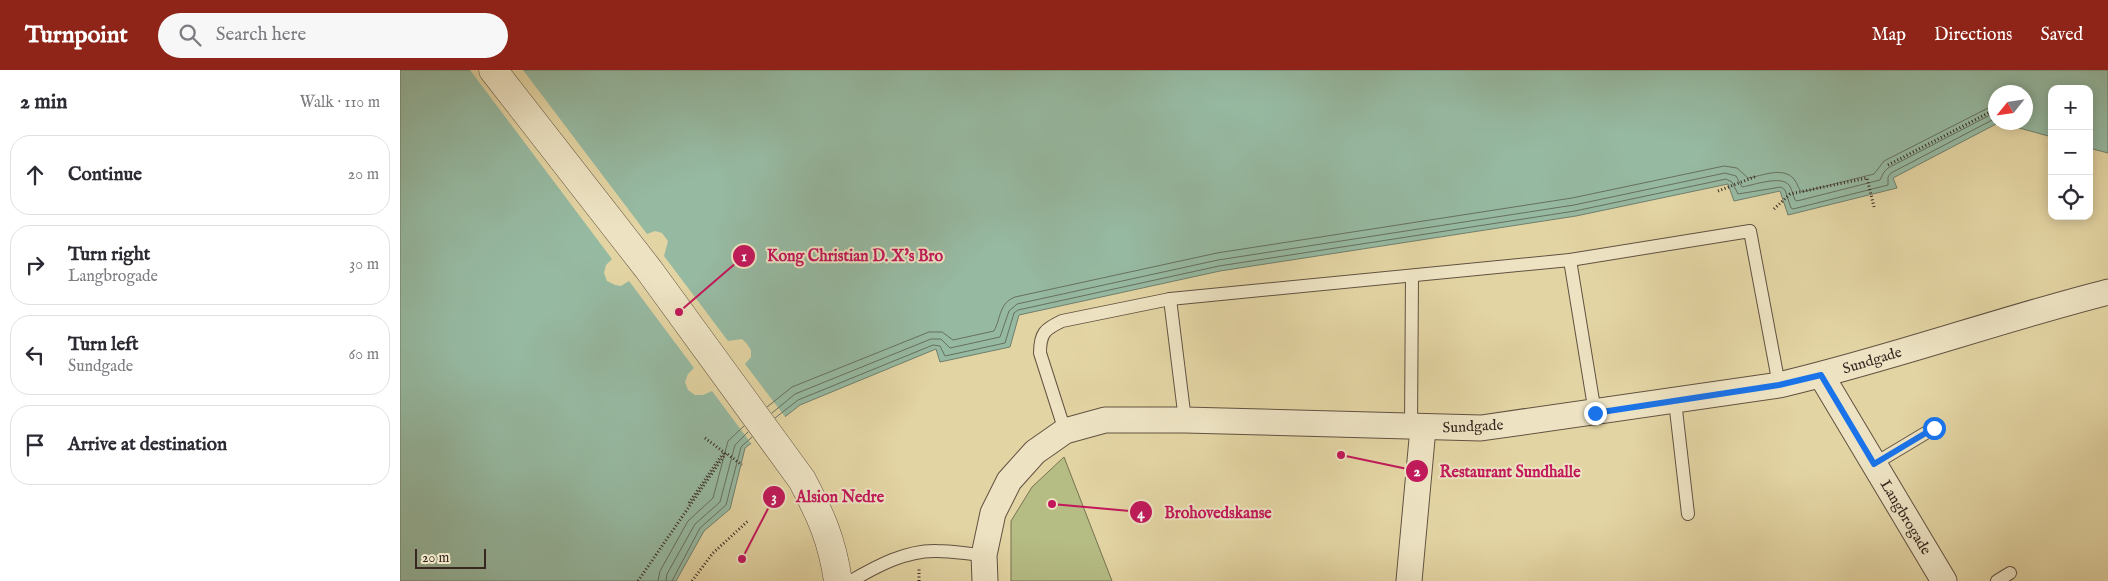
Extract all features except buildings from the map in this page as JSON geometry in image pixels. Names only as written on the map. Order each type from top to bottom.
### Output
[{"type":"street","points":[[493,70],[654,278],[802,480],[821,516],[834,553],[838,581]]},
{"type":"street","name":"Sundgade","points":[[985,581],[984,555],[993,513],[1009,481],[1035,452],[1065,431],[1105,420],[1185,420],[1417,428],[1481,428],[1779,385],[1821,375],[2052,306],[2108,292]]},
{"type":"street","name":"Langbrogade","points":[[1821,375],[1944,581]]},
{"type":"street","name":"Sundgade","points":[[1409,581],[1417,428]]},
{"type":"lane","points":[[1065,431],[1040,353],[1040,340],[1047,328],[1062,321],[1170,299],[1570,260],[1750,230],[1779,385]]},
{"type":"lane","points":[[1570,260],[1595,413]]},
{"type":"lane","points":[[1412,276],[1417,428]]},
{"type":"lane","points":[[1170,299],[1185,420]]},
{"type":"lane","points":[[1675,401],[1688,514]]},
{"type":"lane","points":[[1874,464],[1934,428]]},
{"type":"lane","points":[[851,581],[877,565],[906,555],[936,550],[984,555]]},
{"type":"lane","points":[[1997,581],[2010,573]]},
{"type":"path","points":[[1888,165],[1988,113]]},
{"type":"path","points":[[1718,191],[1757,176]]},
{"type":"path","points":[[1774,209],[1790,194],[1867,178],[1874,207]]},
{"type":"path","points":[[705,438],[742,465],[725,453]]},
{"type":"path","points":[[637,581],[725,453]]},
{"type":"path","points":[[692,581],[712,553],[750,520]]},
{"type":"shaded area","points":[[1064,457],[1112,581],[1011,581],[1011,521],[1032,487]]},
{"type":"water","points":[[400,70],[2108,70],[2108,153],[2093,149],[2093,85],[2048,85],[2048,136],[2026,130],[2033,130],[2033,85],[1988,85],[1988,128],[1893,178],[1897,188],[1788,215],[1780,191],[1734,201],[1728,184],[1576,216],[1220,271],[1019,315],[1010,347],[940,362],[936,349],[800,405],[745,448],[730,509],[704,531],[676,581],[400,581]]},
{"type":"pier","points":[[470,70],[523,70],[647,234],[655,231],[662,233],[668,241],[664,256],[728,341],[742,339],[747,344],[751,350],[751,357],[745,364],[786,418],[753,446],[712,391],[703,395],[695,395],[688,390],[685,382],[688,374],[694,368],[629,281],[621,286],[607,281],[604,273],[606,265],[612,259]]},
{"type":"place","name":"Kong Christian D. X's Bro","points":[[679,312]]},
{"type":"place","name":"Restaurant Sundhalle","points":[[1341,455]]},
{"type":"place","name":"Brohovedskanse","points":[[1052,504]]},
{"type":"place","name":"Alsion Nedre","points":[[742,559]]},
{"type":"route","points":[[1595,413],[1779,385],[1821,375],[1874,464],[1934,428]]}]
